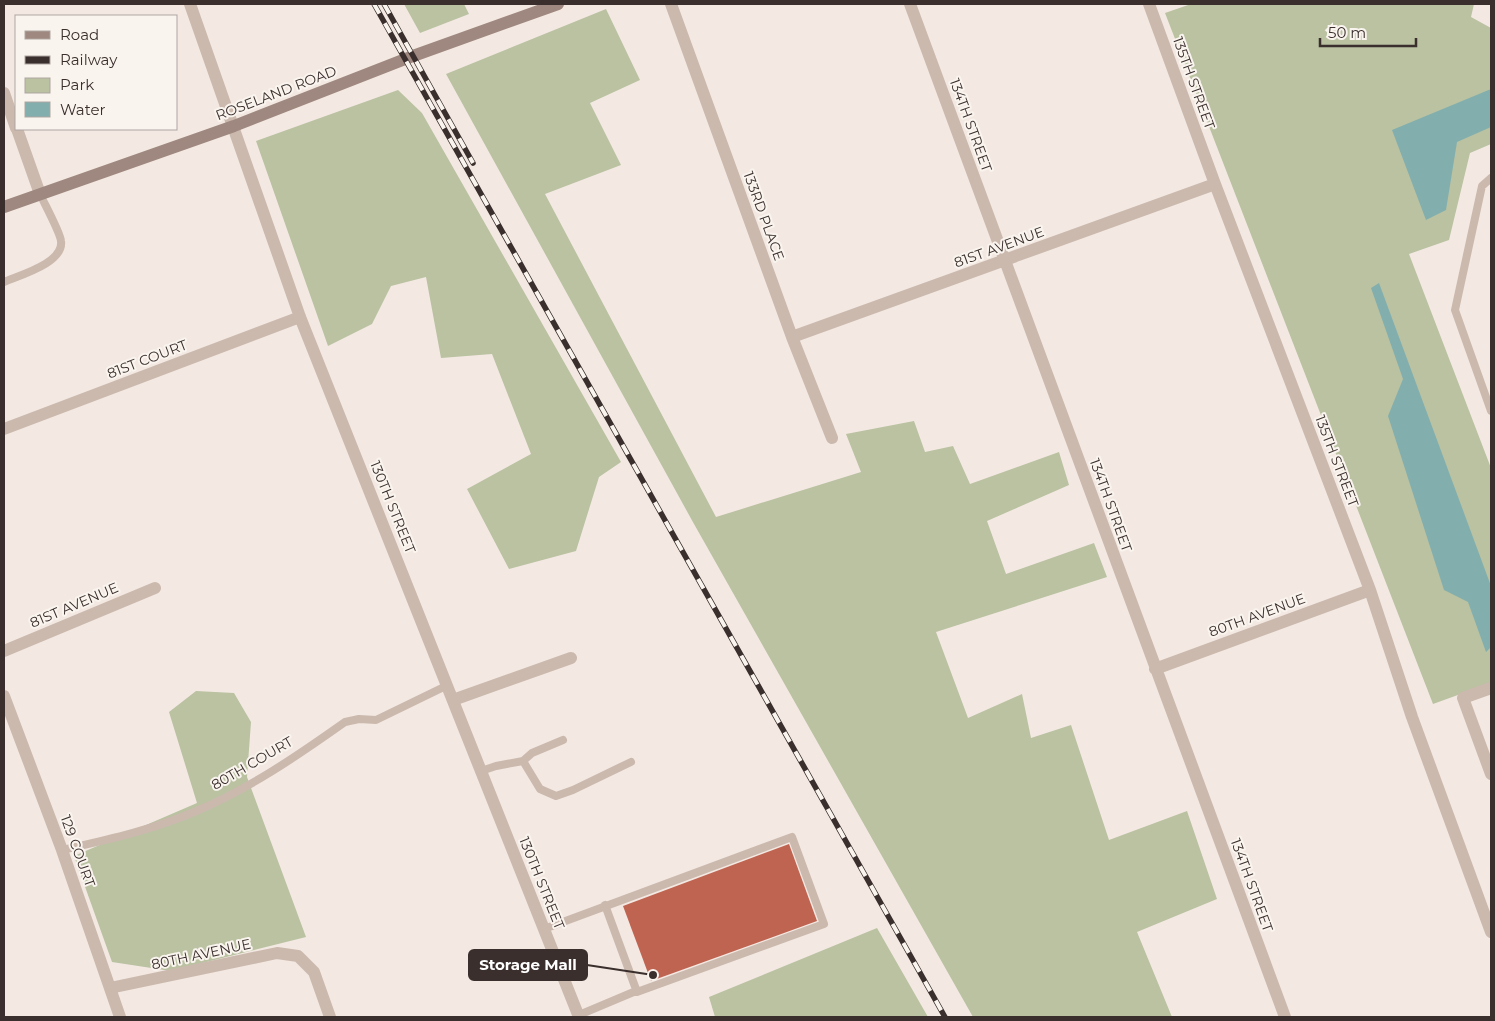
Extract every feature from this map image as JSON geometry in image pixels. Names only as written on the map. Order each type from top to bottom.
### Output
[{"type":"main road","name":"ROSELAND ROAD","points":[[4,207],[234,126],[532,8],[558,4]]},
{"type":"street","name":"130TH STREET","points":[[190,4],[300,317],[579,1016]]},
{"type":"street","name":"133RD PLACE","points":[[671,4],[792,336],[832,438]]},
{"type":"street","name":"134TH STREET","points":[[910,4],[1285,1017]]},
{"type":"street","name":"135TH STREET","points":[[1149,4],[1215,184],[1370,590],[1412,717],[1491,932]]},
{"type":"street","points":[[4,93],[15,125]]},
{"type":"street","points":[[17,130],[40,194]]},
{"type":"street","name":"81ST AVENUE","points":[[792,336],[1215,184]]},
{"type":"street","name":"81ST COURT","points":[[4,429],[300,317]]},
{"type":"street","name":"81ST AVENUE","points":[[4,651],[155,588]]},
{"type":"street","name":"80TH AVENUE","points":[[1156,669],[1370,590]]},
{"type":"street","points":[[453,700],[571,658]]},
{"type":"street","points":[[1491,688],[1463,698],[1491,774]]},
{"type":"street","name":"129 COURT","points":[[4,696],[62,850],[120,1017]]},
{"type":"street","name":"80TH AVENUE","points":[[110,988],[278,953],[298,956],[314,972],[330,1017]]},
{"type":"lane","points":[[1491,178],[1482,186],[1455,310],[1491,411]]},
{"type":"lane","points":[[4,282],[49,263],[58,255],[61,241],[40,194]]},
{"type":"lane","name":"80TH COURT","points":[[62,850],[116,838],[194,812],[267,775],[345,722],[359,719],[376,720],[448,685]]},
{"type":"lane","points":[[482,771],[496,766],[523,761],[532,753],[563,740]]},
{"type":"lane","points":[[523,761],[540,789],[556,796],[573,790],[631,762]]},
{"type":"lane","points":[[544,929],[792,837],[824,924],[636,991],[579,1016]]},
{"type":"lane","points":[[605,906],[636,991]]},
{"type":"green space","points":[[404,4],[464,4],[469,14],[420,33]]},
{"type":"green space","points":[[1191,4],[1474,4],[1471,17],[1491,28],[1491,144],[1470,153],[1449,240],[1409,254],[1491,468],[1491,683],[1433,704],[1165,13]]},
{"type":"green space","points":[[606,9],[640,80],[590,103],[621,165],[545,194],[716,517],[861,472],[846,434],[914,421],[925,452],[953,446],[970,484],[1059,452],[1069,485],[987,521],[1006,574],[1094,543],[1107,577],[936,632],[968,718],[1022,694],[1031,738],[1071,725],[1109,840],[1187,811],[1217,899],[1137,932],[1172,1017],[973,1017],[694,524],[446,74]]},
{"type":"green space","points":[[398,90],[422,113],[621,462],[599,477],[576,551],[509,569],[467,489],[531,454],[492,354],[441,358],[426,277],[391,286],[372,324],[328,346],[256,141]]},
{"type":"green space","points":[[196,691],[234,693],[251,722],[247,777],[306,937],[171,971],[112,962],[74,856],[197,803],[169,712]]},
{"type":"green space","points":[[877,928],[928,1017],[715,1017],[709,997]]},
{"type":"water","points":[[1491,89],[1491,127],[1457,142],[1446,210],[1426,220],[1392,130]]},
{"type":"water","points":[[1379,283],[1491,586],[1491,647],[1486,652],[1468,602],[1444,590],[1388,416],[1403,379],[1371,288]]},
{"type":"building","points":[[789,844],[817,921],[651,981],[623,906]]},
{"type":"railway","points":[[374,4],[945,1017]]},
{"type":"railway","points":[[384,4],[473,163]]},
{"type":"place","name":"Storage Mall","points":[[653,975]]}]
